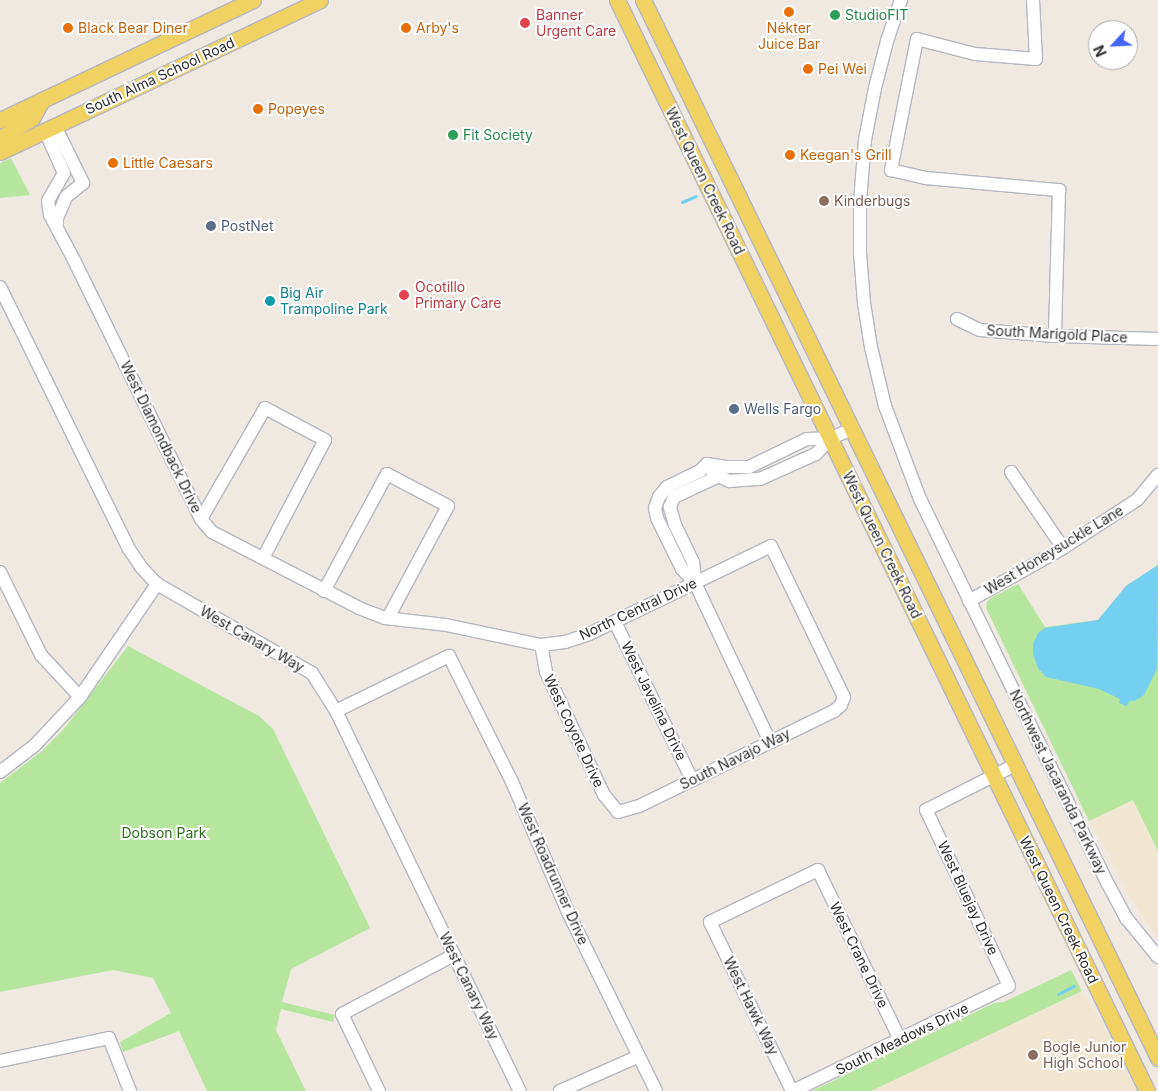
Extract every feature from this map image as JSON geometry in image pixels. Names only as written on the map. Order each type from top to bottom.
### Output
[{"type":"main road","name":"South Alma School Road","points":[[0,120],[253,0]]},
{"type":"main road","name":"South Alma School Road","points":[[0,152],[320,0]]},
{"type":"main road","name":"West Queen Creek Road","points":[[616,0],[831,438],[1147,1091]]},
{"type":"main road","name":"West Queen Creek Road","points":[[643,0],[1158,1058]]},
{"type":"main road","points":[[0,138],[32,118],[42,100]]},
{"type":"street","name":"Northwest Jacaranda Parkway","points":[[901,0],[882,60],[865,140],[860,223],[864,303],[875,364],[897,443],[920,499],[1115,899],[1139,935],[1158,957]]},
{"type":"street","points":[[1033,0],[1036,59],[975,54],[917,39],[891,170],[926,178],[1059,190],[1055,336]]},
{"type":"street","points":[[50,128],[83,183],[66,197],[57,218],[57,224]]},
{"type":"street","name":"West Diamondback Drive","points":[[50,128],[64,173],[48,201],[50,215],[57,224],[201,519],[212,532],[359,608],[388,618],[469,630]]},
{"type":"street","name":"West Canary Way","points":[[0,287],[128,549],[141,567],[157,584],[312,673],[336,711],[520,1091]]},
{"type":"street","name":"South Marigold Place","points":[[957,319],[980,330],[1055,336],[1158,340]]},
{"type":"street","points":[[201,519],[265,408],[325,440],[263,558]]},
{"type":"street","points":[[707,464],[714,474],[730,481],[760,479],[816,454],[831,438],[852,428]]},
{"type":"street","points":[[707,464],[726,467],[749,467],[807,439],[831,438]]},
{"type":"street","points":[[707,464],[700,471],[667,487],[660,496],[655,508],[657,518],[682,570],[695,583],[770,742]]},
{"type":"street","points":[[1011,472],[1063,548]]},
{"type":"street","points":[[324,591],[387,474],[448,506],[388,618]]},
{"type":"street","name":"West Honeysuckle Lane","points":[[969,601],[1063,548],[1137,500],[1158,475]]},
{"type":"street","points":[[695,583],[693,562],[675,524],[670,508],[674,498],[718,476]]},
{"type":"street","name":"North Central Drive","points":[[469,630],[541,645],[578,638],[771,546],[844,697]]},
{"type":"street","points":[[0,572],[41,655],[80,697]]},
{"type":"street","points":[[0,772],[35,745],[80,697],[157,584]]},
{"type":"street","name":"West Javelina Drive","points":[[615,622],[692,780]]},
{"type":"street","name":"West Coyote Drive","points":[[541,645],[546,672],[604,794],[618,812]]},
{"type":"street","name":"West Roadrunner Drive","points":[[336,711],[450,656],[512,782],[568,912],[656,1091]]},
{"type":"street","name":"South Navajo Way","points":[[618,812],[638,806],[834,711],[841,705],[844,697]]},
{"type":"street","points":[[994,776],[1015,766]]},
{"type":"street","name":"West Bluejay Drive","points":[[994,776],[926,810],[1010,986]]},
{"type":"street","name":"West Crane Drive","points":[[710,922],[818,870],[900,1040]]},
{"type":"street","name":"West Hawk Way","points":[[710,922],[792,1091]]},
{"type":"street","points":[[379,1091],[342,1014],[454,955]]},
{"type":"street","name":"South Meadows Drive","points":[[792,1091],[1010,986]]},
{"type":"street","points":[[0,1061],[109,1038],[130,1091]]},
{"type":"street","points":[[560,1091],[639,1056]]},
{"type":"shaded area","points":[[1158,787],[1158,939],[1129,896],[1110,856],[1089,821]]},
{"type":"shaded area","name":"Bogle Junior High School","points":[[1082,991],[1100,1019],[1136,1091],[871,1091]]},
{"type":"green space","points":[[11,158],[30,195],[0,198],[0,163]]},
{"type":"green space","points":[[1158,565],[1158,851],[1133,800],[1089,821],[986,608],[987,602],[991,598],[1018,584],[1045,627],[1098,620],[1126,586]]},
{"type":"green space","name":"Dobson Park","points":[[128,646],[259,716],[273,729],[370,928],[291,969],[282,1002],[335,1015],[333,1022],[281,1009],[276,1030],[306,1091],[207,1091],[179,1031],[123,1052],[120,1042],[171,1013],[153,978],[113,970],[0,992],[0,783],[42,751],[63,730]]},
{"type":"green space","points":[[1071,970],[1082,991],[871,1091],[812,1091],[994,1003],[1004,1002]]},
{"type":"water","points":[[1158,565],[1157,669],[1144,695],[1135,701],[1129,701],[1127,706],[1119,703],[1120,699],[1099,689],[1046,677],[1038,668],[1033,654],[1033,644],[1038,633],[1045,628],[1098,620],[1126,586]]},
{"type":"waterway","points":[[682,202],[696,196]]},
{"type":"waterway","points":[[1058,994],[1074,986]]},
{"type":"place","name":"Nékter Juice Bar","points":[[789,12]]},
{"type":"place","name":"StudioFIT","points":[[835,15]]},
{"type":"place","name":"Banner Urgent Care","points":[[525,23]]},
{"type":"place","name":"Black Bear Diner","points":[[68,28]]},
{"type":"place","name":"Arby's","points":[[406,28]]},
{"type":"place","name":"Pei Wei","points":[[808,69]]},
{"type":"place","name":"Popeyes","points":[[258,109]]},
{"type":"place","name":"Fit Society","points":[[453,135]]},
{"type":"place","name":"Keegan's Grill","points":[[790,155]]},
{"type":"place","name":"Little Caesars","points":[[113,163]]},
{"type":"place","name":"Kinderbugs","points":[[824,201]]},
{"type":"place","name":"PostNet","points":[[211,226]]},
{"type":"place","name":"Ocotillo Primary Care","points":[[404,295]]},
{"type":"place","name":"Big Air Trampoline Park","points":[[270,301]]},
{"type":"place","name":"Wells Fargo","points":[[734,409]]},
{"type":"place","name":"Bogle Junior High School","points":[[1033,1055]]}]
